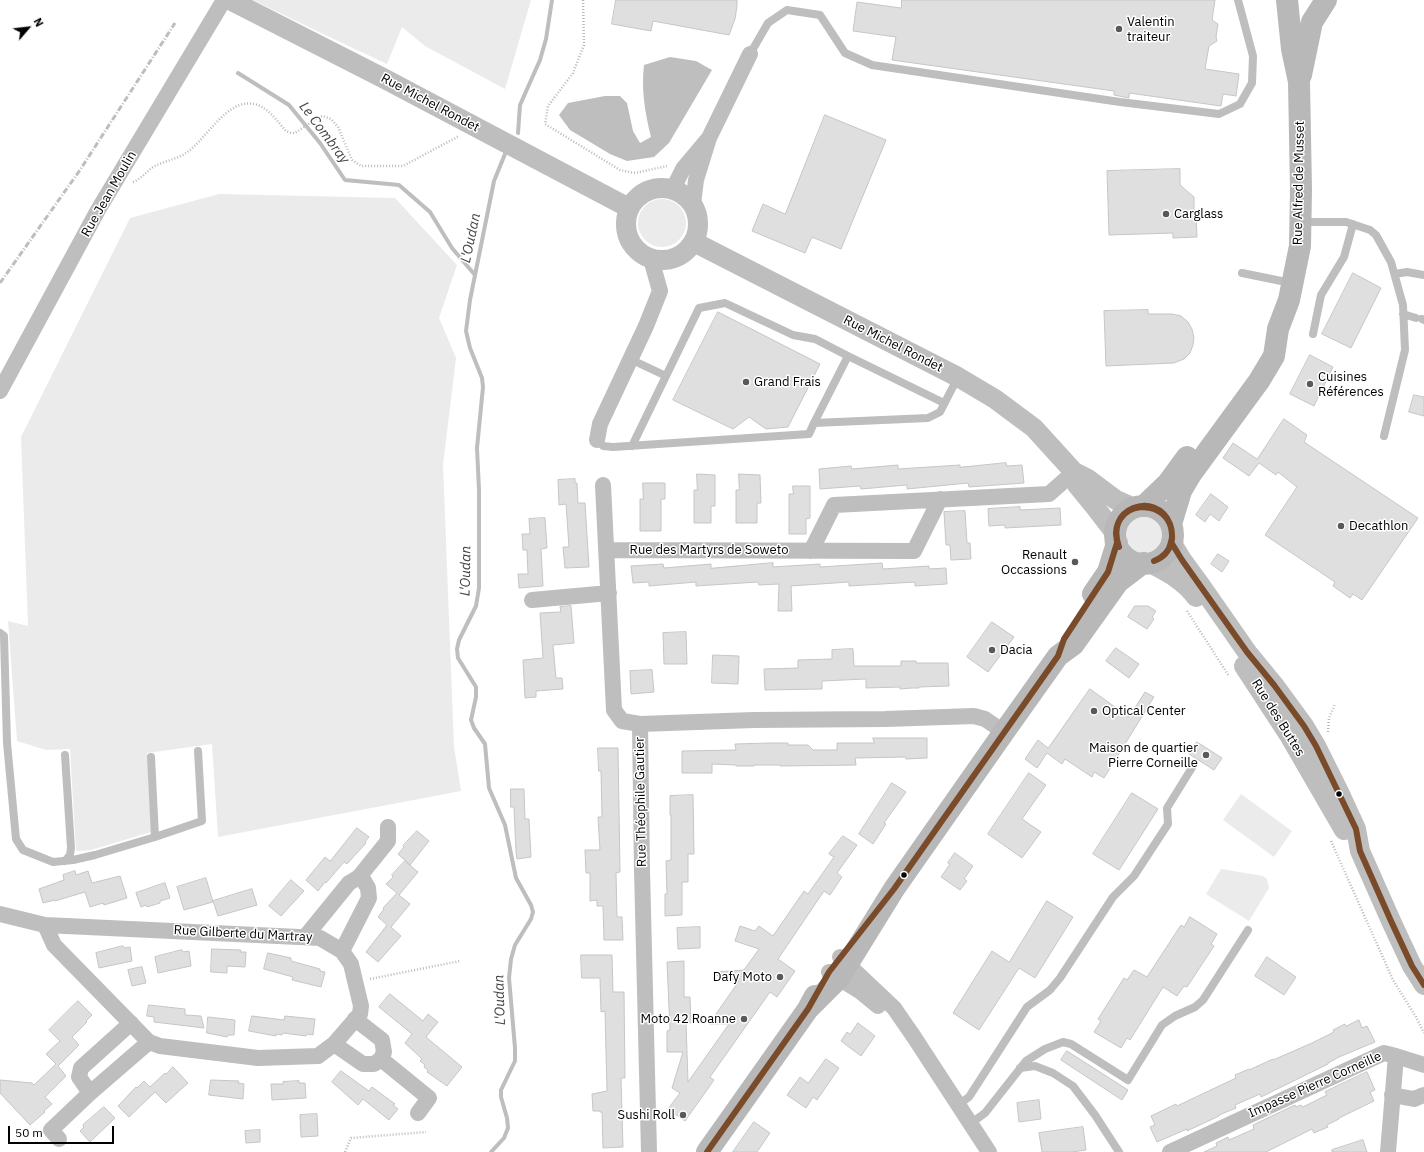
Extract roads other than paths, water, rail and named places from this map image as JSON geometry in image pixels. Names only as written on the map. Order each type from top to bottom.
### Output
[{"type":"main road","name":"Rue Alfred de Musset","points":[[1171,533],[1181,491],[1191,474],[1259,381],[1274,356],[1278,329],[1289,300],[1300,246],[1302,190],[1299,82],[1292,48],[1287,0]]},
{"type":"main road","name":"Rue Alfred de Musset","points":[[1299,82],[1312,22],[1326,0]]},
{"type":"main road","name":"Rue Alfred de Musset","points":[[1139,507],[1168,483],[1278,329]]},
{"type":"main road","points":[[707,1152],[808,1009],[839,968],[1058,656],[1064,639],[1108,572],[1118,522],[1125,514],[1139,507],[1151,507],[1163,513],[1171,533],[1166,554],[1160,559],[1146,563],[1118,582],[1073,645],[1058,656]]},
{"type":"main road","points":[[1116,538],[1124,555],[1130,559],[1146,563]]},
{"type":"street","name":"Rue Jean Moulin","points":[[0,391],[98,210],[224,0]]},
{"type":"street","name":"Rue Michel Rondet","points":[[230,0],[383,78],[629,208]]},
{"type":"street","points":[[693,204],[696,180],[709,138],[750,54]]},
{"type":"street","points":[[673,189],[683,169],[709,138]]},
{"type":"street","points":[[663,187],[673,189],[688,197],[693,204],[699,223],[698,232],[694,242],[687,251],[676,258],[664,261],[651,259],[640,253],[631,244],[626,232],[626,220],[629,208],[635,199],[648,190],[663,187]]},
{"type":"street","name":"Rue Michel Rondet","points":[[694,242],[958,377],[994,399],[1034,428],[1074,472],[1088,479],[1116,500],[1139,507]]},
{"type":"street","points":[[597,440],[600,424],[660,291],[651,259]]},
{"type":"street","name":"Rue Michel Rondet","points":[[1074,472],[1077,486],[1116,538]]},
{"type":"street","points":[[811,551],[834,505],[1049,494],[1074,472]]},
{"type":"street","points":[[603,485],[614,710],[622,721],[640,724]]},
{"type":"street","name":"Rue des Martyrs de Soweto","points":[[607,550],[914,551],[940,499]]},
{"type":"street","name":"Rue des Buttes","points":[[1171,533],[1182,560],[1202,586],[1223,619],[1247,652],[1274,685],[1304,726],[1316,746],[1356,829],[1360,850],[1390,921],[1412,966],[1424,985]]},
{"type":"street","name":"Rue des Buttes","points":[[1146,563],[1180,580],[1193,592],[1251,676],[1289,735],[1344,832],[1360,850]]},
{"type":"street","points":[[532,600],[609,593]]},
{"type":"street","name":"Rue Théophile Gautier","points":[[649,1152],[640,724],[754,720],[885,719],[974,716],[985,719],[1004,732]]},
{"type":"street","points":[[306,937],[349,883],[358,877],[388,841],[388,827]]},
{"type":"street","points":[[342,951],[368,898],[368,888],[364,881],[358,877]]},
{"type":"street","name":"Rue Gilberte du Martray","points":[[0,914],[45,925],[320,938],[342,951],[351,964],[362,1006],[360,1014],[334,1044],[318,1056],[258,1058],[160,1046],[149,1042]]},
{"type":"street","points":[[45,925],[54,945],[149,1042],[90,1093],[51,1130],[59,1138]]},
{"type":"street","points":[[839,968],[861,992],[914,1037],[988,1152]]},
{"type":"street","points":[[334,1044],[363,1064],[374,1064],[381,1059],[384,1052],[382,1040],[355,1019]]},
{"type":"street","points":[[90,1093],[79,1077],[81,1068],[131,1023]]},
{"type":"street","name":"Impasse Pierre Corneille","points":[[1170,1152],[1384,1053],[1396,1056],[1388,1152]]},
{"type":"street","points":[[1396,1056],[1424,1065]]},
{"type":"street","points":[[381,1059],[430,1098],[418,1113]]},
{"type":"street","points":[[1392,1095],[1414,1099],[1424,1095]]},
{"type":"lane","points":[[750,54],[768,23],[787,10],[820,14],[845,53],[872,65],[1120,102],[1219,114],[1240,104],[1252,83],[1253,56],[1238,0]]},
{"type":"lane","points":[[1300,222],[1346,222],[1370,230],[1376,235],[1391,262],[1402,305],[1405,350],[1384,436]]},
{"type":"lane","points":[[1313,334],[1321,295],[1344,257],[1353,224]]},
{"type":"lane","points":[[1395,274],[1407,272],[1424,275]]},
{"type":"lane","points":[[1242,273],[1292,284]]},
{"type":"lane","points":[[632,446],[699,308],[725,303],[793,335],[814,339],[944,403]]},
{"type":"lane","points":[[1403,314],[1421,319]]},
{"type":"lane","points":[[597,440],[603,446],[612,447],[809,434],[848,356]]},
{"type":"lane","points":[[630,359],[666,376]]},
{"type":"lane","points":[[814,423],[928,418],[940,412],[958,377]]},
{"type":"lane","points":[[0,633],[4,636],[4,743],[16,839],[23,850],[53,862],[64,861],[95,855],[202,821],[198,751]]},
{"type":"lane","points":[[64,861],[70,855],[71,848],[65,755]]},
{"type":"lane","points":[[151,757],[155,837]]},
{"type":"lane","points":[[958,1105],[969,1097],[1027,1007],[1050,990],[1060,978],[1112,897],[1134,876],[1168,824],[1167,808],[1193,766]]},
{"type":"lane","points":[[970,1124],[984,1113],[1026,1060],[1045,1049],[1063,1042],[1071,1044],[1128,1080],[1162,1024],[1195,1007],[1203,1000],[1248,930]]},
{"type":"lane","points":[[1020,1068],[1035,1066],[1053,1073],[1073,1086],[1095,1115],[1119,1152]]},
{"type":"waterway","name":"L'Oudan","points":[[518,133],[520,105],[540,60],[546,39],[552,0]]},
{"type":"waterway","name":"Le Combray","points":[[238,73],[289,105],[320,143],[345,180],[399,185],[430,212],[452,248],[475,275]]},
{"type":"waterway","name":"L'Oudan","points":[[491,1152],[504,1138],[508,1128],[507,1118],[501,1097],[501,1090],[515,1061],[509,978],[511,959],[515,945],[531,919],[533,912],[531,905],[516,878],[505,825],[489,788],[485,744],[474,728],[471,720],[476,697],[476,687],[458,658],[457,649],[459,640],[476,606],[479,588],[479,490],[477,448],[483,387],[482,378],[470,348],[466,331],[470,300],[494,181],[505,154]]},
{"type":"railway","points":[[0,283],[80,170],[175,23]]},
{"type":"place","name":"Valentin traiteur","points":[[1119,29]]},
{"type":"place","name":"Carglass","points":[[1166,214]]},
{"type":"place","name":"Grand Frais","points":[[746,382]]},
{"type":"place","name":"Cuisines Références","points":[[1310,384]]},
{"type":"place","name":"Decathlon","points":[[1341,526]]},
{"type":"place","name":"Renault Occassions","points":[[1075,562]]},
{"type":"place","name":"Dacia","points":[[992,650]]},
{"type":"place","name":"Optical Center","points":[[1094,711]]},
{"type":"place","name":"Maison de quartier Pierre Corneille","points":[[1206,755]]},
{"type":"place","name":"Dafy Moto","points":[[780,977]]},
{"type":"place","name":"Moto 42 Roanne","points":[[744,1019]]},
{"type":"place","name":"Sushi Roll","points":[[683,1115]]}]
